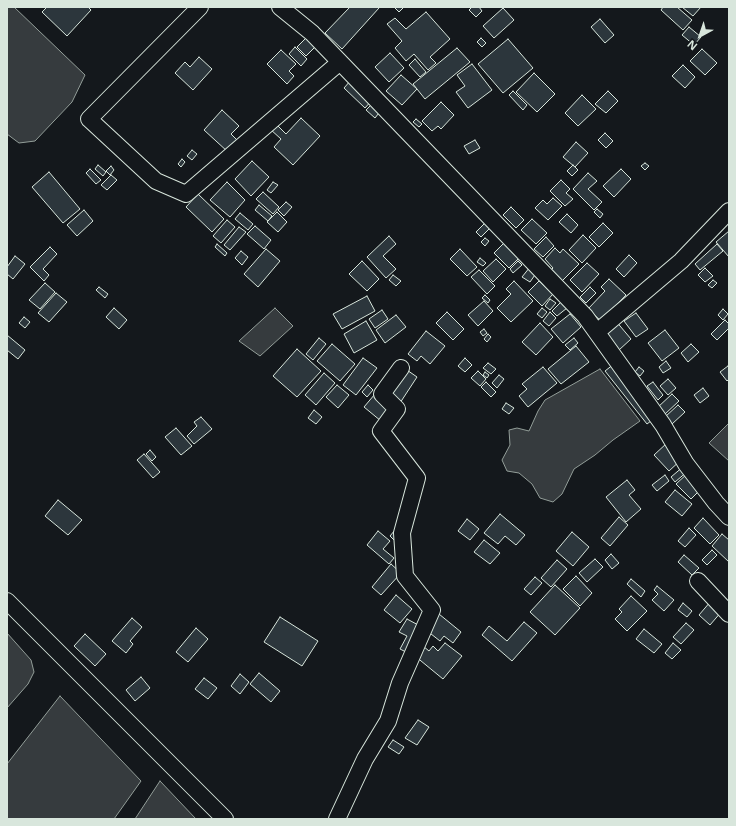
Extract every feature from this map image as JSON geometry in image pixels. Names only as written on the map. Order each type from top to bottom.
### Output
[{"type":"street","points":[[200,7],[89,120],[156,181],[186,194],[340,62]]},
{"type":"street","points":[[280,7],[312,33],[585,316],[663,425],[686,464],[716,503],[729,517]]},
{"type":"street","points":[[597,332],[681,260],[729,211]]},
{"type":"street","points":[[337,819],[365,759],[388,721],[400,683],[432,610],[405,576],[402,533],[417,478],[381,431],[397,410],[382,394],[400,368]]},
{"type":"street","points":[[698,581],[729,614]]},
{"type":"street","points":[[7,601],[224,819]]},
{"type":"shaded area","points":[[7,7],[14,7],[85,75],[72,102],[35,141],[19,143],[7,134]]},
{"type":"shaded area","points":[[275,308],[293,326],[260,356],[239,341]]},
{"type":"shaded area","points":[[600,369],[640,421],[574,469],[562,494],[553,502],[540,498],[532,484],[519,473],[507,471],[502,460],[510,445],[509,430],[517,428],[529,431],[545,400]]},
{"type":"shaded area","points":[[729,423],[729,461],[709,443]]},
{"type":"shaded area","points":[[7,633],[31,660],[34,672],[28,684],[7,708]]},
{"type":"shaded area","points":[[60,696],[141,781],[114,819],[7,819],[7,764]]},
{"type":"shaded area","points":[[160,781],[196,819],[135,819]]},
{"type":"building","points":[[47,7],[88,7],[91,10],[67,36],[42,12]]},
{"type":"building","points":[[350,7],[379,8],[342,49],[325,33]]},
{"type":"building","points":[[394,7],[404,7],[399,12]]},
{"type":"building","points":[[472,7],[479,7],[482,11],[476,17],[469,10]]},
{"type":"building","points":[[663,7],[677,7],[692,20],[683,30],[661,10]]},
{"type":"building","points":[[682,7],[701,7],[693,16]]},
{"type":"building","points":[[503,8],[514,20],[494,38],[483,26]]},
{"type":"building","points":[[426,12],[450,39],[430,57],[436,63],[428,70],[414,54],[406,61],[395,48],[402,41],[387,24],[395,18],[406,29]]},
{"type":"building","points":[[600,19],[614,35],[605,43],[591,27]]},
{"type":"building","points":[[689,27],[701,37],[694,45],[682,35]]},
{"type":"building","points":[[309,35],[318,44],[306,56],[297,47]]},
{"type":"building","points":[[481,38],[486,43],[482,47],[477,42]]},
{"type":"building","points":[[508,39],[533,68],[503,93],[478,64]]},
{"type":"building","points":[[295,47],[307,59],[301,66],[289,54]]},
{"type":"building","points":[[457,48],[470,62],[425,99],[413,84]]},
{"type":"building","points":[[702,49],[717,63],[705,75],[690,61]]},
{"type":"building","points":[[281,50],[296,64],[289,71],[294,76],[287,84],[267,64]]},
{"type":"building","points":[[390,53],[404,68],[389,82],[375,67]]},
{"type":"building","points":[[199,57],[212,69],[193,90],[175,73],[185,62],[190,67]]},
{"type":"building","points":[[415,59],[426,72],[420,77],[409,65]]},
{"type":"building","points":[[472,64],[492,90],[468,108],[456,92],[465,86],[457,75]]},
{"type":"building","points":[[683,65],[695,77],[685,88],[672,76]]},
{"type":"building","points":[[534,73],[555,94],[537,112],[516,92]]},
{"type":"building","points":[[401,75],[417,89],[402,105],[386,91]]},
{"type":"building","points":[[351,80],[372,100],[365,108],[344,88]]},
{"type":"building","points":[[513,91],[527,105],[523,110],[509,95]]},
{"type":"building","points":[[608,91],[618,101],[606,113],[595,104]]},
{"type":"building","points":[[582,95],[596,109],[578,126],[565,113]]},
{"type":"building","points":[[374,102],[382,109],[375,118],[366,110]]},
{"type":"building","points":[[441,102],[454,115],[441,129],[438,126],[432,131],[422,121]]},
{"type":"building","points":[[222,110],[239,126],[231,134],[238,141],[228,152],[204,130]]},
{"type":"building","points":[[301,118],[320,136],[293,165],[274,147],[281,139],[270,129],[275,123],[286,134]]},
{"type":"building","points":[[416,119],[422,124],[419,127],[413,122]]},
{"type":"building","points":[[605,133],[613,141],[606,148],[598,140]]},
{"type":"building","points":[[475,140],[480,148],[469,154],[464,146]]},
{"type":"building","points":[[576,142],[588,153],[575,167],[563,157]]},
{"type":"building","points":[[192,150],[197,154],[192,160],[187,156]]},
{"type":"building","points":[[182,159],[185,162],[181,167],[178,164]]},
{"type":"building","points":[[252,161],[269,177],[251,196],[235,179]]},
{"type":"building","points":[[645,163],[649,166],[645,170],[641,166]]},
{"type":"building","points":[[98,165],[106,172],[103,176],[95,169]]},
{"type":"building","points":[[573,165],[578,170],[572,176],[567,171]]},
{"type":"building","points":[[111,166],[114,170],[110,175],[106,171]]},
{"type":"building","points":[[90,169],[101,180],[96,184],[86,173]]},
{"type":"building","points":[[621,169],[631,179],[614,197],[603,186]]},
{"type":"building","points":[[49,172],[80,209],[63,223],[32,187]]},
{"type":"building","points":[[588,173],[597,181],[588,189],[602,202],[594,210],[573,189]]},
{"type":"building","points":[[111,175],[117,180],[107,190],[101,185]]},
{"type":"building","points":[[561,180],[570,189],[566,193],[573,199],[565,206],[550,191]]},
{"type":"building","points":[[227,182],[245,200],[230,217],[210,200]]},
{"type":"building","points":[[273,182],[278,185],[271,193],[267,190]]},
{"type":"building","points":[[263,192],[279,207],[273,214],[256,199]]},
{"type":"building","points":[[198,194],[224,219],[212,232],[186,207]]},
{"type":"building","points":[[553,198],[562,206],[548,220],[535,208],[543,200],[547,204]]},
{"type":"building","points":[[286,202],[292,207],[284,216],[278,210]]},
{"type":"building","points":[[259,205],[272,216],[268,221],[255,210]]},
{"type":"building","points":[[511,207],[524,220],[516,228],[503,215]]},
{"type":"building","points":[[597,209],[603,214],[600,218],[594,212]]},
{"type":"building","points":[[84,210],[93,221],[77,236],[67,225]]},
{"type":"building","points":[[277,212],[287,222],[278,232],[267,222]]},
{"type":"building","points":[[240,213],[253,224],[248,230],[235,219]]},
{"type":"building","points":[[567,214],[578,225],[571,233],[559,222]]},
{"type":"building","points":[[532,219],[547,233],[536,244],[521,230]]},
{"type":"building","points":[[227,220],[235,227],[221,243],[213,236]]},
{"type":"building","points":[[488,220],[493,225],[481,237],[476,232]]},
{"type":"building","points":[[603,223],[613,233],[599,247],[589,237]]},
{"type":"building","points":[[255,226],[271,240],[264,249],[247,234]]},
{"type":"building","points":[[239,227],[246,232],[230,250],[224,245]]},
{"type":"building","points":[[729,231],[729,257],[716,242]]},
{"type":"building","points":[[583,235],[596,248],[582,263],[569,250]]},
{"type":"building","points":[[389,236],[396,244],[383,256],[396,269],[386,278],[367,257]]},
{"type":"building","points":[[546,237],[554,246],[543,257],[534,249]]},
{"type":"building","points":[[485,238],[489,241],[485,246],[481,242]]},
{"type":"building","points":[[505,242],[520,257],[509,268],[494,253]]},
{"type":"building","points":[[217,244],[227,253],[225,256],[215,247]]},
{"type":"building","points":[[717,244],[723,251],[700,270],[695,264]]},
{"type":"building","points":[[50,247],[57,254],[43,269],[49,275],[44,281],[30,267]]},
{"type":"building","points":[[555,248],[560,253],[563,249],[579,264],[560,283],[549,272],[553,268],[545,259]]},
{"type":"building","points":[[266,249],[280,261],[258,287],[244,274]]},
{"type":"building","points":[[460,249],[477,267],[467,276],[450,259]]},
{"type":"building","points":[[241,251],[248,257],[242,265],[235,258]]},
{"type":"building","points":[[629,255],[637,263],[624,277],[616,269]]},
{"type":"building","points":[[15,256],[25,264],[13,279],[7,274],[7,267]]},
{"type":"building","points":[[480,258],[486,263],[483,266],[477,262]]},
{"type":"building","points":[[496,259],[506,269],[493,282],[483,271]]},
{"type":"building","points":[[362,261],[379,279],[367,291],[349,274]]},
{"type":"building","points":[[518,261],[522,265],[513,273],[510,269]]},
{"type":"building","points":[[587,263],[599,274],[582,292],[570,280]]},
{"type":"building","points":[[530,267],[537,272],[530,282],[522,277]]},
{"type":"building","points":[[705,268],[713,276],[705,282],[698,275]]},
{"type":"building","points":[[479,270],[495,286],[487,294],[471,277]]},
{"type":"building","points":[[393,275],[401,281],[396,286],[389,280]]},
{"type":"building","points":[[609,279],[626,295],[601,321],[588,309],[605,291],[601,287]]},
{"type":"building","points":[[713,280],[717,283],[712,288],[708,285]]},
{"type":"building","points":[[514,281],[533,301],[511,322],[497,308],[511,294],[506,289]]},
{"type":"building","points":[[539,281],[553,294],[542,306],[528,292]]},
{"type":"building","points":[[45,283],[55,292],[40,309],[29,300]]},
{"type":"building","points":[[99,287],[108,294],[105,298],[96,290]]},
{"type":"building","points":[[590,287],[596,293],[586,303],[580,297]]},
{"type":"building","points":[[56,293],[67,302],[49,322],[38,313]]},
{"type":"building","points":[[485,295],[490,300],[488,303],[482,298]]},
{"type":"building","points":[[367,296],[375,311],[342,329],[333,314]]},
{"type":"building","points":[[550,299],[556,303],[550,310],[545,306]]},
{"type":"building","points":[[484,301],[493,311],[478,326],[468,315]]},
{"type":"building","points":[[561,302],[567,308],[557,316],[552,311]]},
{"type":"building","points":[[114,308],[127,320],[119,329],[106,317]]},
{"type":"building","points":[[542,308],[547,312],[542,318],[537,314]]},
{"type":"building","points":[[723,309],[728,314],[723,320],[718,315]]},
{"type":"building","points":[[382,310],[388,319],[375,328],[369,319]]},
{"type":"building","points":[[447,312],[464,329],[453,340],[436,323]]},
{"type":"building","points":[[550,312],[556,318],[549,326],[543,321]]},
{"type":"building","points":[[636,313],[648,329],[636,337],[624,321]]},
{"type":"building","points":[[570,314],[581,327],[563,343],[551,329]]},
{"type":"building","points":[[396,315],[406,327],[385,343],[376,330]]},
{"type":"building","points":[[24,317],[30,322],[25,328],[19,323]]},
{"type":"building","points":[[615,320],[631,339],[619,350],[602,330]]},
{"type":"building","points":[[725,320],[729,324],[729,328],[717,340],[711,334]]},
{"type":"building","points":[[366,321],[377,340],[354,353],[344,334]]},
{"type":"building","points":[[540,323],[553,337],[536,355],[522,342]]},
{"type":"building","points":[[484,329],[487,333],[483,336],[480,332]]},
{"type":"building","points":[[665,330],[679,348],[662,361],[648,343]]},
{"type":"building","points":[[426,331],[445,346],[430,364],[421,356],[417,361],[408,354]]},
{"type":"building","points":[[488,334],[491,337],[487,342],[484,339]]},
{"type":"building","points":[[7,335],[25,350],[18,359],[7,350]]},
{"type":"building","points":[[319,338],[326,344],[313,360],[306,354]]},
{"type":"building","points":[[574,338],[578,343],[570,350],[565,345]]},
{"type":"building","points":[[332,344],[355,364],[340,381],[317,361]]},
{"type":"building","points":[[691,344],[699,352],[688,362],[681,353]]},
{"type":"building","points":[[576,346],[589,362],[561,384],[548,369]]},
{"type":"building","points":[[297,349],[321,371],[297,397],[273,376]]},
{"type":"building","points":[[363,358],[377,368],[356,395],[343,385]]},
{"type":"building","points":[[465,358],[472,365],[465,372],[458,366]]},
{"type":"building","points":[[666,361],[671,368],[663,373],[659,367]]},
{"type":"building","points":[[488,363],[496,369],[491,374],[483,368]]},
{"type":"building","points":[[614,364],[656,417],[647,424],[605,371]]},
{"type":"building","points":[[728,366],[729,379],[727,381],[720,372]]},
{"type":"building","points":[[543,367],[557,383],[528,407],[519,396],[527,389],[522,384]]},
{"type":"building","points":[[639,367],[644,371],[640,376],[635,372]]},
{"type":"building","points":[[404,368],[417,377],[400,403],[387,394]]},
{"type":"building","points":[[478,371],[486,379],[480,386],[471,378]]},
{"type":"building","points":[[485,372],[489,375],[487,378],[483,375]]},
{"type":"building","points":[[324,373],[335,383],[316,405],[305,395]]},
{"type":"building","points":[[499,375],[504,379],[497,388],[492,383]]},
{"type":"building","points":[[668,379],[676,388],[668,395],[660,386]]},
{"type":"building","points":[[486,382],[496,392],[491,397],[481,387]]},
{"type":"building","points":[[653,382],[663,395],[658,400],[647,386]]},
{"type":"building","points":[[337,385],[349,395],[338,408],[326,397]]},
{"type":"building","points":[[368,385],[373,390],[367,397],[362,392]]},
{"type":"building","points":[[703,388],[709,396],[700,403],[694,395]]},
{"type":"building","points":[[375,394],[392,408],[381,421],[364,407]]},
{"type":"building","points":[[672,394],[679,401],[664,415],[657,408]]},
{"type":"building","points":[[506,403],[514,408],[509,414],[502,409]]},
{"type":"building","points":[[678,405],[685,412],[672,424],[665,417]]},
{"type":"building","points":[[314,410],[322,417],[316,424],[308,418]]},
{"type":"building","points":[[201,417],[212,429],[194,444],[187,436],[197,426],[194,422]]},
{"type":"building","points":[[176,428],[192,446],[181,455],[165,437]]},
{"type":"building","points":[[667,443],[682,459],[669,471],[654,455]]},
{"type":"building","points":[[150,450],[156,457],[152,461],[146,454]]},
{"type":"building","points":[[144,454],[160,472],[153,478],[137,460]]},
{"type":"building","points":[[684,466],[688,471],[675,482],[671,477]]},
{"type":"building","points":[[688,473],[702,488],[691,499],[676,484]]},
{"type":"building","points":[[665,475],[669,481],[657,491],[652,485]]},
{"type":"building","points":[[627,480],[635,490],[629,495],[641,509],[626,522],[606,497]]},
{"type":"building","points":[[675,490],[692,504],[682,516],[665,502]]},
{"type":"building","points":[[58,500],[82,520],[68,535],[45,516]]},
{"type":"building","points":[[500,514],[525,535],[516,545],[505,536],[498,544],[484,533]]},
{"type":"building","points":[[619,517],[628,525],[610,546],[601,538]]},
{"type":"building","points":[[703,518],[719,535],[710,544],[694,528]]},
{"type":"building","points":[[467,519],[479,529],[470,540],[458,531]]},
{"type":"building","points":[[689,528],[696,535],[685,547],[678,541]]},
{"type":"building","points":[[395,530],[395,541],[390,536]]},
{"type":"building","points":[[378,531],[390,541],[383,549],[394,558],[389,564],[367,545]]},
{"type":"building","points":[[572,532],[589,547],[573,566],[556,551]]},
{"type":"building","points":[[722,534],[729,540],[729,562],[712,546]]},
{"type":"building","points":[[484,540],[500,553],[490,564],[474,552]]},
{"type":"building","points":[[712,550],[717,555],[707,565],[702,560]]},
{"type":"building","points":[[611,554],[619,563],[612,569],[605,560]]},
{"type":"building","points":[[684,555],[699,568],[692,575],[678,562]]},
{"type":"building","points":[[595,559],[603,567],[587,582],[579,573]]},
{"type":"building","points":[[557,560],[567,569],[551,587],[541,578]]},
{"type":"building","points":[[391,564],[401,573],[381,595],[372,587]]},
{"type":"building","points":[[576,576],[592,593],[580,606],[563,589]]},
{"type":"building","points":[[535,577],[542,583],[531,595],[524,589]]},
{"type":"building","points":[[631,579],[645,591],[641,597],[627,584]]},
{"type":"building","points":[[555,585],[580,608],[555,635],[530,612]]},
{"type":"building","points":[[657,586],[674,600],[664,611],[652,600],[658,594],[654,590]]},
{"type":"building","points":[[396,595],[412,609],[400,623],[384,610]]},
{"type":"building","points":[[631,596],[647,611],[627,631],[615,619],[622,612],[619,609]]},
{"type":"building","points":[[711,601],[722,611],[710,625],[699,615]]},
{"type":"building","points":[[683,603],[692,611],[687,617],[678,610]]},
{"type":"building","points":[[439,614],[461,632],[453,643],[444,636],[440,641],[426,630]]},
{"type":"building","points":[[280,617],[318,641],[302,666],[264,642]]},
{"type":"building","points":[[132,618],[142,627],[130,641],[133,644],[126,653],[112,641]]},
{"type":"building","points":[[407,619],[422,627],[408,653],[400,649],[407,636],[399,632]]},
{"type":"building","points":[[524,622],[537,633],[512,661],[482,635],[489,626],[507,641]]},
{"type":"building","points":[[686,623],[694,630],[681,644],[673,637]]},
{"type":"building","points":[[196,628],[208,639],[188,662],[176,652]]},
{"type":"building","points":[[644,629],[662,644],[654,653],[636,639]]},
{"type":"building","points":[[85,634],[106,654],[95,666],[74,646]]},
{"type":"building","points":[[445,643],[462,656],[443,679],[415,656],[423,646],[429,651],[433,646],[438,651]]},
{"type":"building","points":[[673,643],[681,650],[672,659],[665,653]]},
{"type":"building","points":[[259,673],[280,691],[271,702],[250,684]]},
{"type":"building","points":[[240,674],[249,682],[240,694],[231,686]]},
{"type":"building","points":[[141,677],[150,688],[135,701],[126,690]]},
{"type":"building","points":[[204,678],[217,688],[208,699],[195,689]]},
{"type":"building","points":[[418,720],[429,727],[417,745],[405,738]]},
{"type":"building","points":[[393,740],[404,747],[399,754],[388,747]]}]
